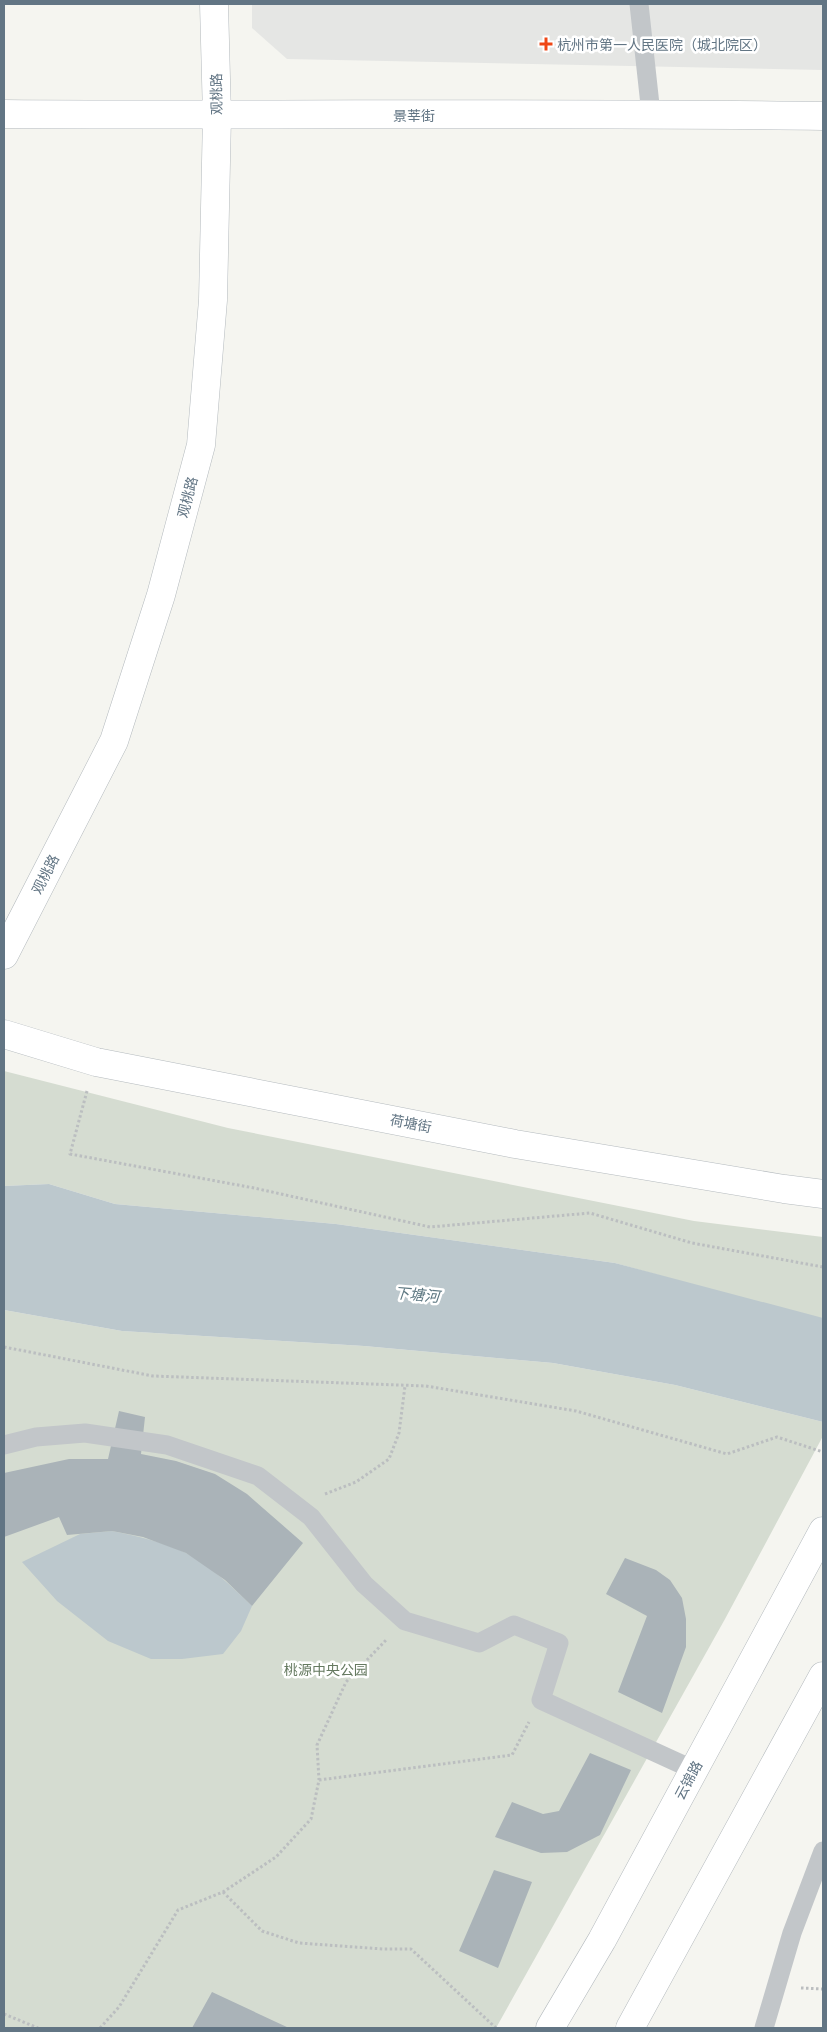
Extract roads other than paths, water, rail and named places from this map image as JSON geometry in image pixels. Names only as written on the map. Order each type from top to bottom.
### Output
[{"type":"street","name":"观桃路","points":[[4,955],[114,741],[161,595],[201,445],[213,300],[217,116],[214,4]]},
{"type":"street","name":"景莘街","points":[[4,114],[217,116],[651,114],[823,116]]},
{"type":"street","name":"荷塘街","points":[[4,1034],[96,1062],[515,1144],[823,1194]]},
{"type":"street","name":"云锦路","points":[[550,2028],[602,1940],[823,1530]]},
{"type":"street","points":[[630,2028],[823,1676]]},
{"type":"lane","points":[[640,4],[651,114]]},
{"type":"lane","points":[[4,1445],[36,1437],[85,1433],[167,1445],[258,1476],[311,1517],[364,1584],[405,1621],[479,1643],[514,1625],[559,1643],[541,1700],[694,1770]]},
{"type":"lane","points":[[764,2028],[792,1933],[823,1851]]},
{"type":"water","name":"下塘河","points":[[49,1184],[115,1204],[336,1224],[615,1263],[823,1318],[823,1422],[675,1385],[553,1363],[364,1346],[122,1331],[4,1310],[4,1186]]},
{"type":"water","points":[[112,1531],[150,1540],[186,1553],[213,1570],[252,1606],[241,1631],[223,1654],[182,1659],[151,1659],[108,1641],[57,1601],[22,1562],[80,1534]]},
{"type":"place","name":"杭州市第一人民医院（城北院区）","points":[[546,44]]},
{"type":"park label","name":"桃源中央公园","points":[[326,1669]]}]
